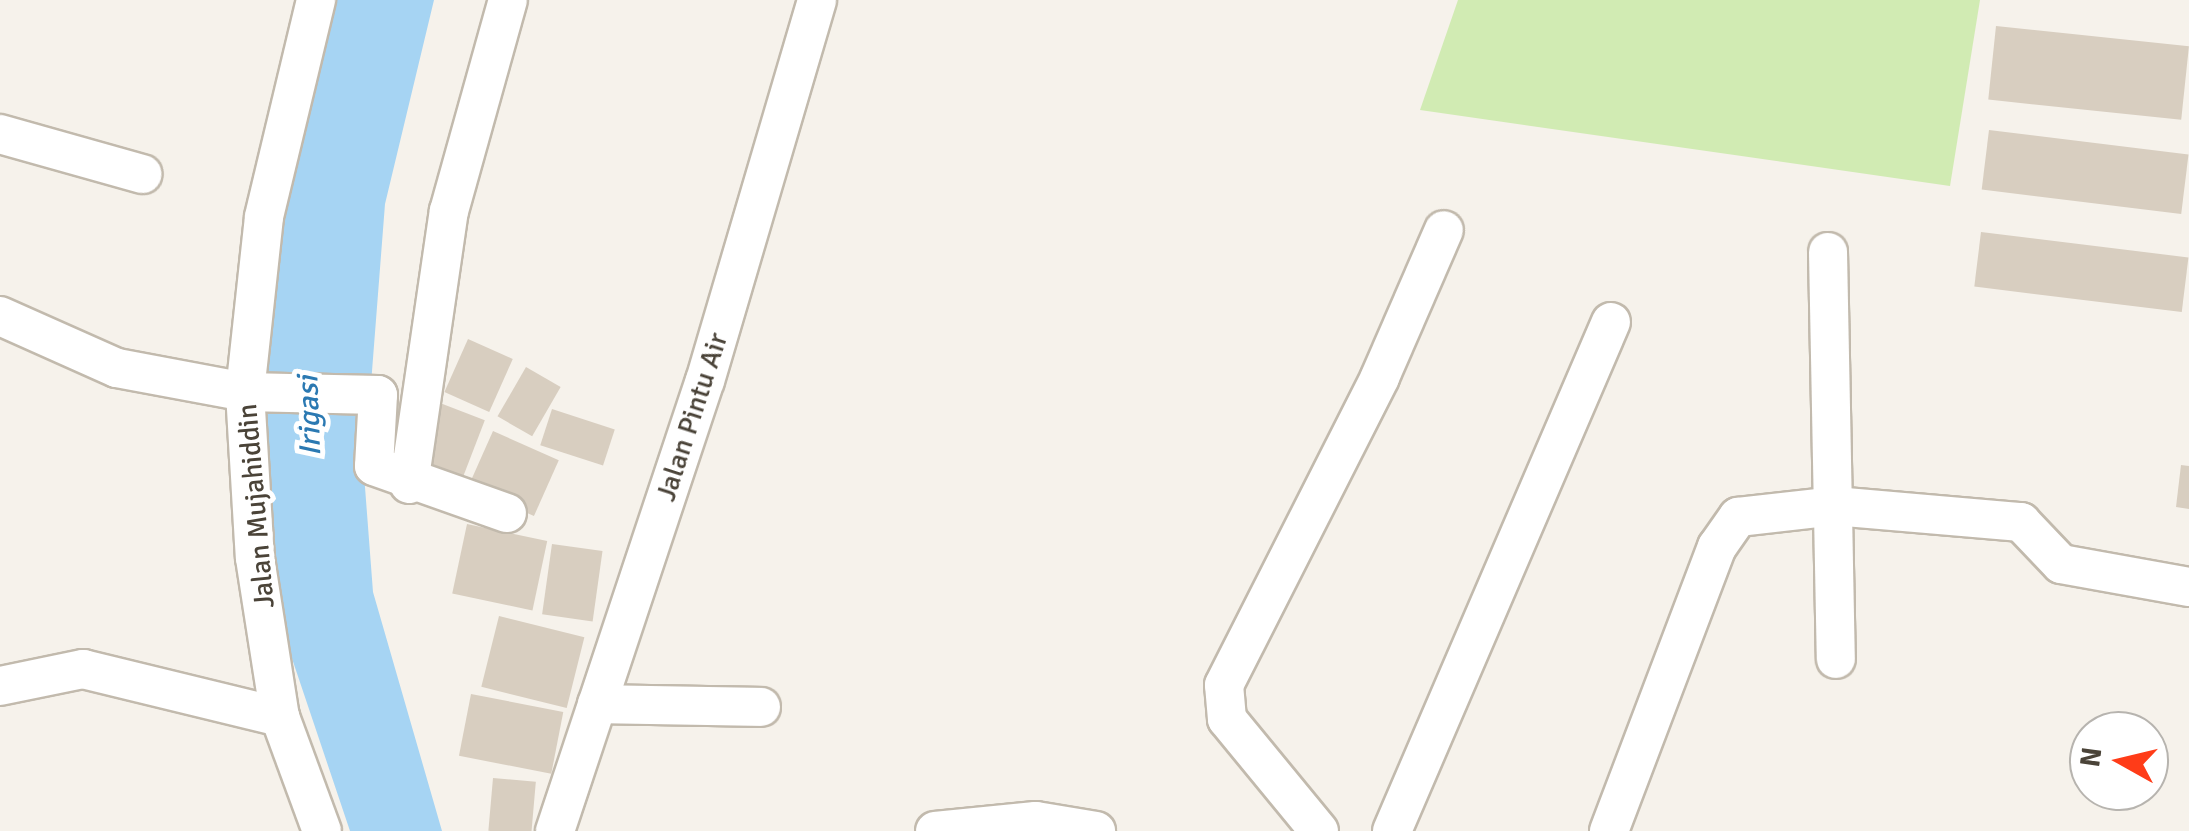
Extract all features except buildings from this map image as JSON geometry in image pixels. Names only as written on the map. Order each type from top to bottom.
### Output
[{"type":"street","name":"Jalan Mujahiddin","points":[[316,0],[264,217],[255,558],[280,717],[322,831]]},
{"type":"street","points":[[408,484],[448,211],[508,0]]},
{"type":"street","name":"Jalan Pintu Air","points":[[555,831],[705,380],[817,0]]},
{"type":"street","points":[[0,134],[142,174]]},
{"type":"street","points":[[1319,831],[1227,719],[1224,686],[1380,377],[1444,230]]},
{"type":"street","points":[[1828,252],[1836,659]]},
{"type":"street","points":[[0,316],[117,368],[261,390],[378,395],[374,466],[396,470],[408,484],[507,513]]},
{"type":"street","points":[[1392,831],[1611,322]]},
{"type":"street","points":[[1610,831],[1726,527],[1750,512],[1834,506],[2020,522],[2062,564],[2189,587]]},
{"type":"street","points":[[0,686],[83,669],[280,717]]},
{"type":"street","points":[[596,704],[760,706]]},
{"type":"street","points":[[935,831],[1036,821],[1096,831]]},
{"type":"green space","points":[[1458,0],[1980,0],[1950,186],[1420,110]]},
{"type":"water","name":"Irigasi","points":[[330,0],[434,0],[385,204],[364,474],[373,592],[442,831],[350,831],[274,605],[255,425],[281,185]]}]
